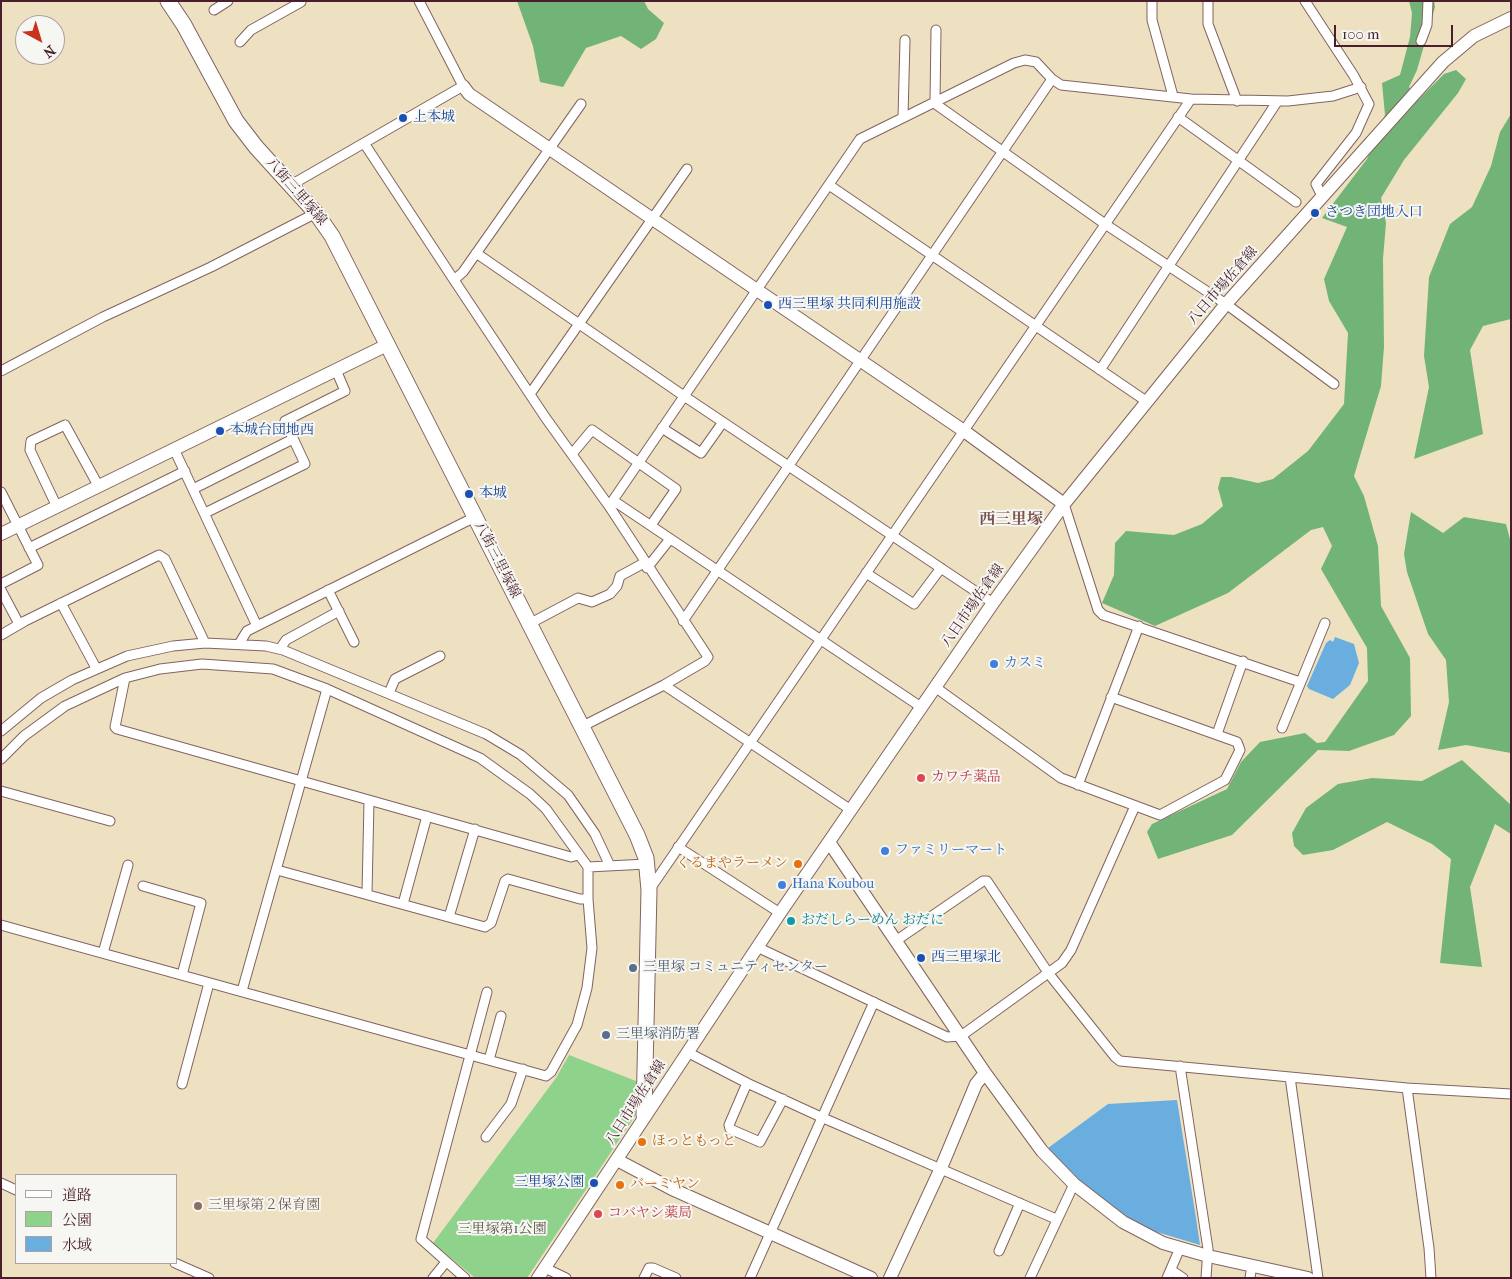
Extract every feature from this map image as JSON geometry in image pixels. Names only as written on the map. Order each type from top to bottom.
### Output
[{"type":"main road","name":"八街三里塚線","points":[[168,1],[184,24],[236,121],[316,212],[332,236],[637,835],[647,864],[649,890],[644,1115]]},
{"type":"street","points":[[214,10],[228,1]]},
{"type":"street","points":[[419,1],[469,94],[964,431],[1064,504],[1098,610],[1103,615],[1243,661],[1300,682]]},
{"type":"street","points":[[1152,1],[1152,20],[1173,96]]},
{"type":"street","points":[[1208,1],[1208,24],[1237,101]]},
{"type":"street","points":[[1305,1],[1361,87],[1368,102],[1368,109],[1356,133],[1316,184],[1322,196]]},
{"type":"street","points":[[1422,42],[1427,25],[1428,1]]},
{"type":"street","points":[[240,42],[251,30],[301,2]]},
{"type":"street","name":"八日市場佐倉線","points":[[541,1273],[617,1160],[644,1115],[850,810],[1064,504],[1226,304],[1443,62],[1474,36],[1511,18]]},
{"type":"street","points":[[936,30],[935,101],[937,105],[1105,224],[1226,304],[1334,384]]},
{"type":"street","points":[[903,117],[905,40]]},
{"type":"street","points":[[611,504],[860,138],[1014,63],[1025,60],[1036,62],[1052,79],[1061,85],[1191,99],[1277,102],[1333,96],[1361,87]]},
{"type":"street","points":[[683,621],[719,571],[1052,79]]},
{"type":"street","points":[[291,185],[463,86]]},
{"type":"street","points":[[649,890],[1191,99]]},
{"type":"street","points":[[1100,370],[1277,102]]},
{"type":"street","points":[[454,280],[476,253],[580,104]]},
{"type":"street","points":[[1178,117],[1296,202]]},
{"type":"street","points":[[364,143],[530,394],[572,454],[611,504],[646,565],[708,657],[705,661],[664,685],[581,727]]},
{"type":"street","points":[[530,394],[687,169]]},
{"type":"street","points":[[829,185],[1146,401]]},
{"type":"street","points":[[1,371],[103,317],[211,267],[316,212]]},
{"type":"street","points":[[476,253],[684,396],[993,603]]},
{"type":"street","points":[[1,534],[387,344]]},
{"type":"street","points":[[205,513],[305,464],[285,422],[345,392],[336,370]]},
{"type":"street","points":[[662,428],[701,453],[723,422]]},
{"type":"street","points":[[58,507],[30,450],[30,441],[65,425],[99,487]]},
{"type":"street","points":[[572,454],[592,430],[676,489],[651,526]]},
{"type":"street","points":[[193,489],[293,439]]},
{"type":"street","points":[[174,450],[257,626]]},
{"type":"street","points":[[29,548],[185,471]]},
{"type":"street","points":[[1,492],[38,566],[1,584]]},
{"type":"street","points":[[611,504],[651,526],[921,707]]},
{"type":"street","points":[[239,644],[244,633],[257,626],[476,517]]},
{"type":"street","points":[[529,624],[578,598],[592,602],[610,594],[620,576],[646,565],[670,539]]},
{"type":"street","points":[[1,636],[19,624],[162,555],[205,643]]},
{"type":"street","points":[[866,573],[914,604],[941,568]]},
{"type":"street","points":[[1,590],[19,624]]},
{"type":"street","points":[[328,590],[354,642]]},
{"type":"street","points":[[61,603],[96,668]]},
{"type":"street","points":[[280,649],[286,640],[338,611]]},
{"type":"street","points":[[1282,728],[1324,623]]},
{"type":"street","points":[[1078,785],[1139,626]]},
{"type":"street","points":[[1,731],[41,698],[96,668],[151,650],[205,643],[239,644],[280,649],[300,655],[486,734],[521,755],[568,795],[595,834],[610,866]]},
{"type":"street","points":[[389,693],[395,679],[440,656]]},
{"type":"street","points":[[1217,734],[1243,661]]},
{"type":"street","points":[[1,759],[24,736],[65,706],[125,678],[180,666],[226,665],[273,669],[327,689],[480,758],[499,770],[546,809],[562,828],[578,855],[588,867],[588,899],[592,948],[582,1010],[552,1072],[546,1076],[1,925]]},
{"type":"street","points":[[125,678],[115,728],[117,729],[571,857],[578,855]]},
{"type":"street","points":[[664,685],[850,810]]},
{"type":"street","points":[[935,686],[1061,778],[1160,815],[1225,780],[1240,750],[1237,742],[1112,697]]},
{"type":"street","points":[[242,992],[327,689]]},
{"type":"street","points":[[1,791],[110,821]]},
{"type":"street","points":[[367,894],[369,801]]},
{"type":"street","points":[[757,947],[947,1037],[961,1036],[1050,974],[1062,963],[1070,950],[1135,806]]},
{"type":"street","points":[[403,904],[427,816]]},
{"type":"street","points":[[449,917],[475,829]]},
{"type":"street","points":[[829,842],[986,1074],[1042,1151],[1074,1184],[1128,1226],[1149,1237],[1251,1271],[1308,1278]]},
{"type":"street","points":[[678,847],[780,913]]},
{"type":"street","points":[[588,867],[647,864]]},
{"type":"street","points":[[103,953],[128,865]]},
{"type":"street","points":[[277,870],[449,917],[489,926],[505,881],[508,879],[580,899],[588,899]]},
{"type":"street","points":[[896,940],[983,881],[987,881],[1050,974],[1115,1058],[1120,1061],[1407,1088],[1511,1094]]},
{"type":"street","points":[[143,886],[201,902],[182,975]]},
{"type":"street","points":[[182,1084],[209,983]]},
{"type":"street","points":[[465,1278],[422,1241],[421,1236],[487,992]]},
{"type":"street","points":[[750,1278],[874,1002]]},
{"type":"street","points":[[489,1060],[501,1016]]},
{"type":"street","points":[[687,1052],[821,1117],[1056,1219]]},
{"type":"street","points":[[1180,1066],[1208,1256],[1206,1278]]},
{"type":"street","points":[[486,1137],[511,1104],[523,1069]]},
{"type":"street","points":[[890,1278],[941,1168],[976,1084],[986,1074]]},
{"type":"street","points":[[1290,1077],[1318,1278]]},
{"type":"street","points":[[748,1083],[729,1125],[730,1129],[760,1142],[783,1099]]},
{"type":"street","points":[[1407,1088],[1429,1248],[1431,1278]]},
{"type":"street","points":[[617,1160],[672,1189],[871,1278]]},
{"type":"street","points":[[1,1183],[15,1190]]},
{"type":"street","points":[[1030,1278],[1074,1184]]},
{"type":"street","points":[[999,1251],[1020,1203]]},
{"type":"street","points":[[1180,1248],[1169,1274],[1183,1278]]},
{"type":"street","points":[[433,1278],[446,1262]]},
{"type":"street","points":[[177,1264],[209,1278]]},
{"type":"street","points":[[644,1278],[649,1268],[676,1278]]},
{"type":"street","points":[[541,1273],[566,1278]]},
{"type":"green space","points":[[517,1],[644,1],[648,9],[664,23],[656,39],[641,49],[621,36],[586,48],[563,87],[540,82],[533,46]]},
{"type":"green space","points":[[1409,1],[1434,1],[1435,7],[1417,70],[1409,87],[1418,100],[1444,74],[1456,70],[1466,79],[1458,93],[1404,160],[1381,198],[1386,223],[1383,259],[1384,347],[1381,386],[1354,476],[1364,496],[1378,546],[1381,606],[1410,658],[1411,716],[1394,735],[1349,751],[1318,750],[1232,835],[1158,859],[1147,832],[1152,824],[1227,789],[1241,762],[1260,742],[1305,733],[1317,743],[1325,742],[1368,681],[1367,648],[1321,569],[1332,546],[1323,527],[1311,530],[1228,593],[1155,626],[1102,603],[1114,575],[1115,543],[1126,531],[1174,535],[1202,524],[1223,506],[1218,488],[1221,477],[1231,477],[1258,483],[1273,479],[1308,451],[1344,404],[1348,333],[1329,301],[1324,279],[1347,227],[1322,218],[1367,159],[1385,115],[1382,83],[1400,75],[1410,37],[1412,13]]},
{"type":"green space","points":[[1511,114],[1511,319],[1483,326],[1470,350],[1483,434],[1414,459],[1429,387],[1424,356],[1429,277],[1450,224],[1472,207],[1491,166],[1500,132]]},
{"type":"green space","points":[[1411,512],[1443,533],[1464,517],[1506,524],[1511,543],[1511,753],[1466,745],[1438,750],[1449,702],[1446,660],[1428,634],[1407,572],[1404,554]]},
{"type":"green space","points":[[1462,760],[1511,805],[1511,834],[1495,824],[1470,887],[1482,967],[1440,963],[1451,859],[1432,844],[1387,822],[1333,850],[1303,855],[1294,846],[1292,833],[1306,808],[1338,784],[1372,778],[1422,781]]},
{"type":"green space","name":"三里塚第1公園","points":[[569,1055],[636,1081],[635,1116],[527,1278],[475,1278],[433,1243],[556,1078]]},
{"type":"water","points":[[1335,637],[1354,644],[1359,663],[1350,685],[1333,699],[1309,689],[1307,686],[1326,643],[1330,640],[1333,642]]},
{"type":"water","points":[[1177,1100],[1200,1245],[1150,1230],[1130,1219],[1090,1191],[1048,1148],[1108,1104]]},
{"type":"place","name":"上本城","points":[[403,118]]},
{"type":"place","name":"さつき団地入口","points":[[1315,213]]},
{"type":"place","name":"西三里塚 共同利用施設","points":[[768,305]]},
{"type":"place","name":"本城台団地西","points":[[220,431]]},
{"type":"place","name":"本城","points":[[469,494]]},
{"type":"place","name":"カスミ","points":[[994,664]]},
{"type":"place","name":"カワチ薬品","points":[[921,778]]},
{"type":"place","name":"ファミリーマート","points":[[885,851]]},
{"type":"place","name":"くるまやラーメン","points":[[798,864]]},
{"type":"place","name":"Hana Koubou","points":[[782,885]]},
{"type":"place","name":"おだしらーめん おだに","points":[[791,921]]},
{"type":"place","name":"西三里塚北","points":[[921,958]]},
{"type":"place","name":"三里塚 コミュニティセンター","points":[[633,968]]},
{"type":"place","name":"三里塚消防署","points":[[606,1035]]},
{"type":"place","name":"ほっともっと","points":[[642,1142]]},
{"type":"place","name":"三里塚公園","points":[[594,1183]]},
{"type":"place","name":"バーミヤン","points":[[620,1185]]},
{"type":"place","name":"三里塚第２保育園","points":[[198,1206]]},
{"type":"place","name":"コバヤシ薬局","points":[[598,1214]]},
{"type":"district","name":"西三里塚","points":[[1011,520]]}]
